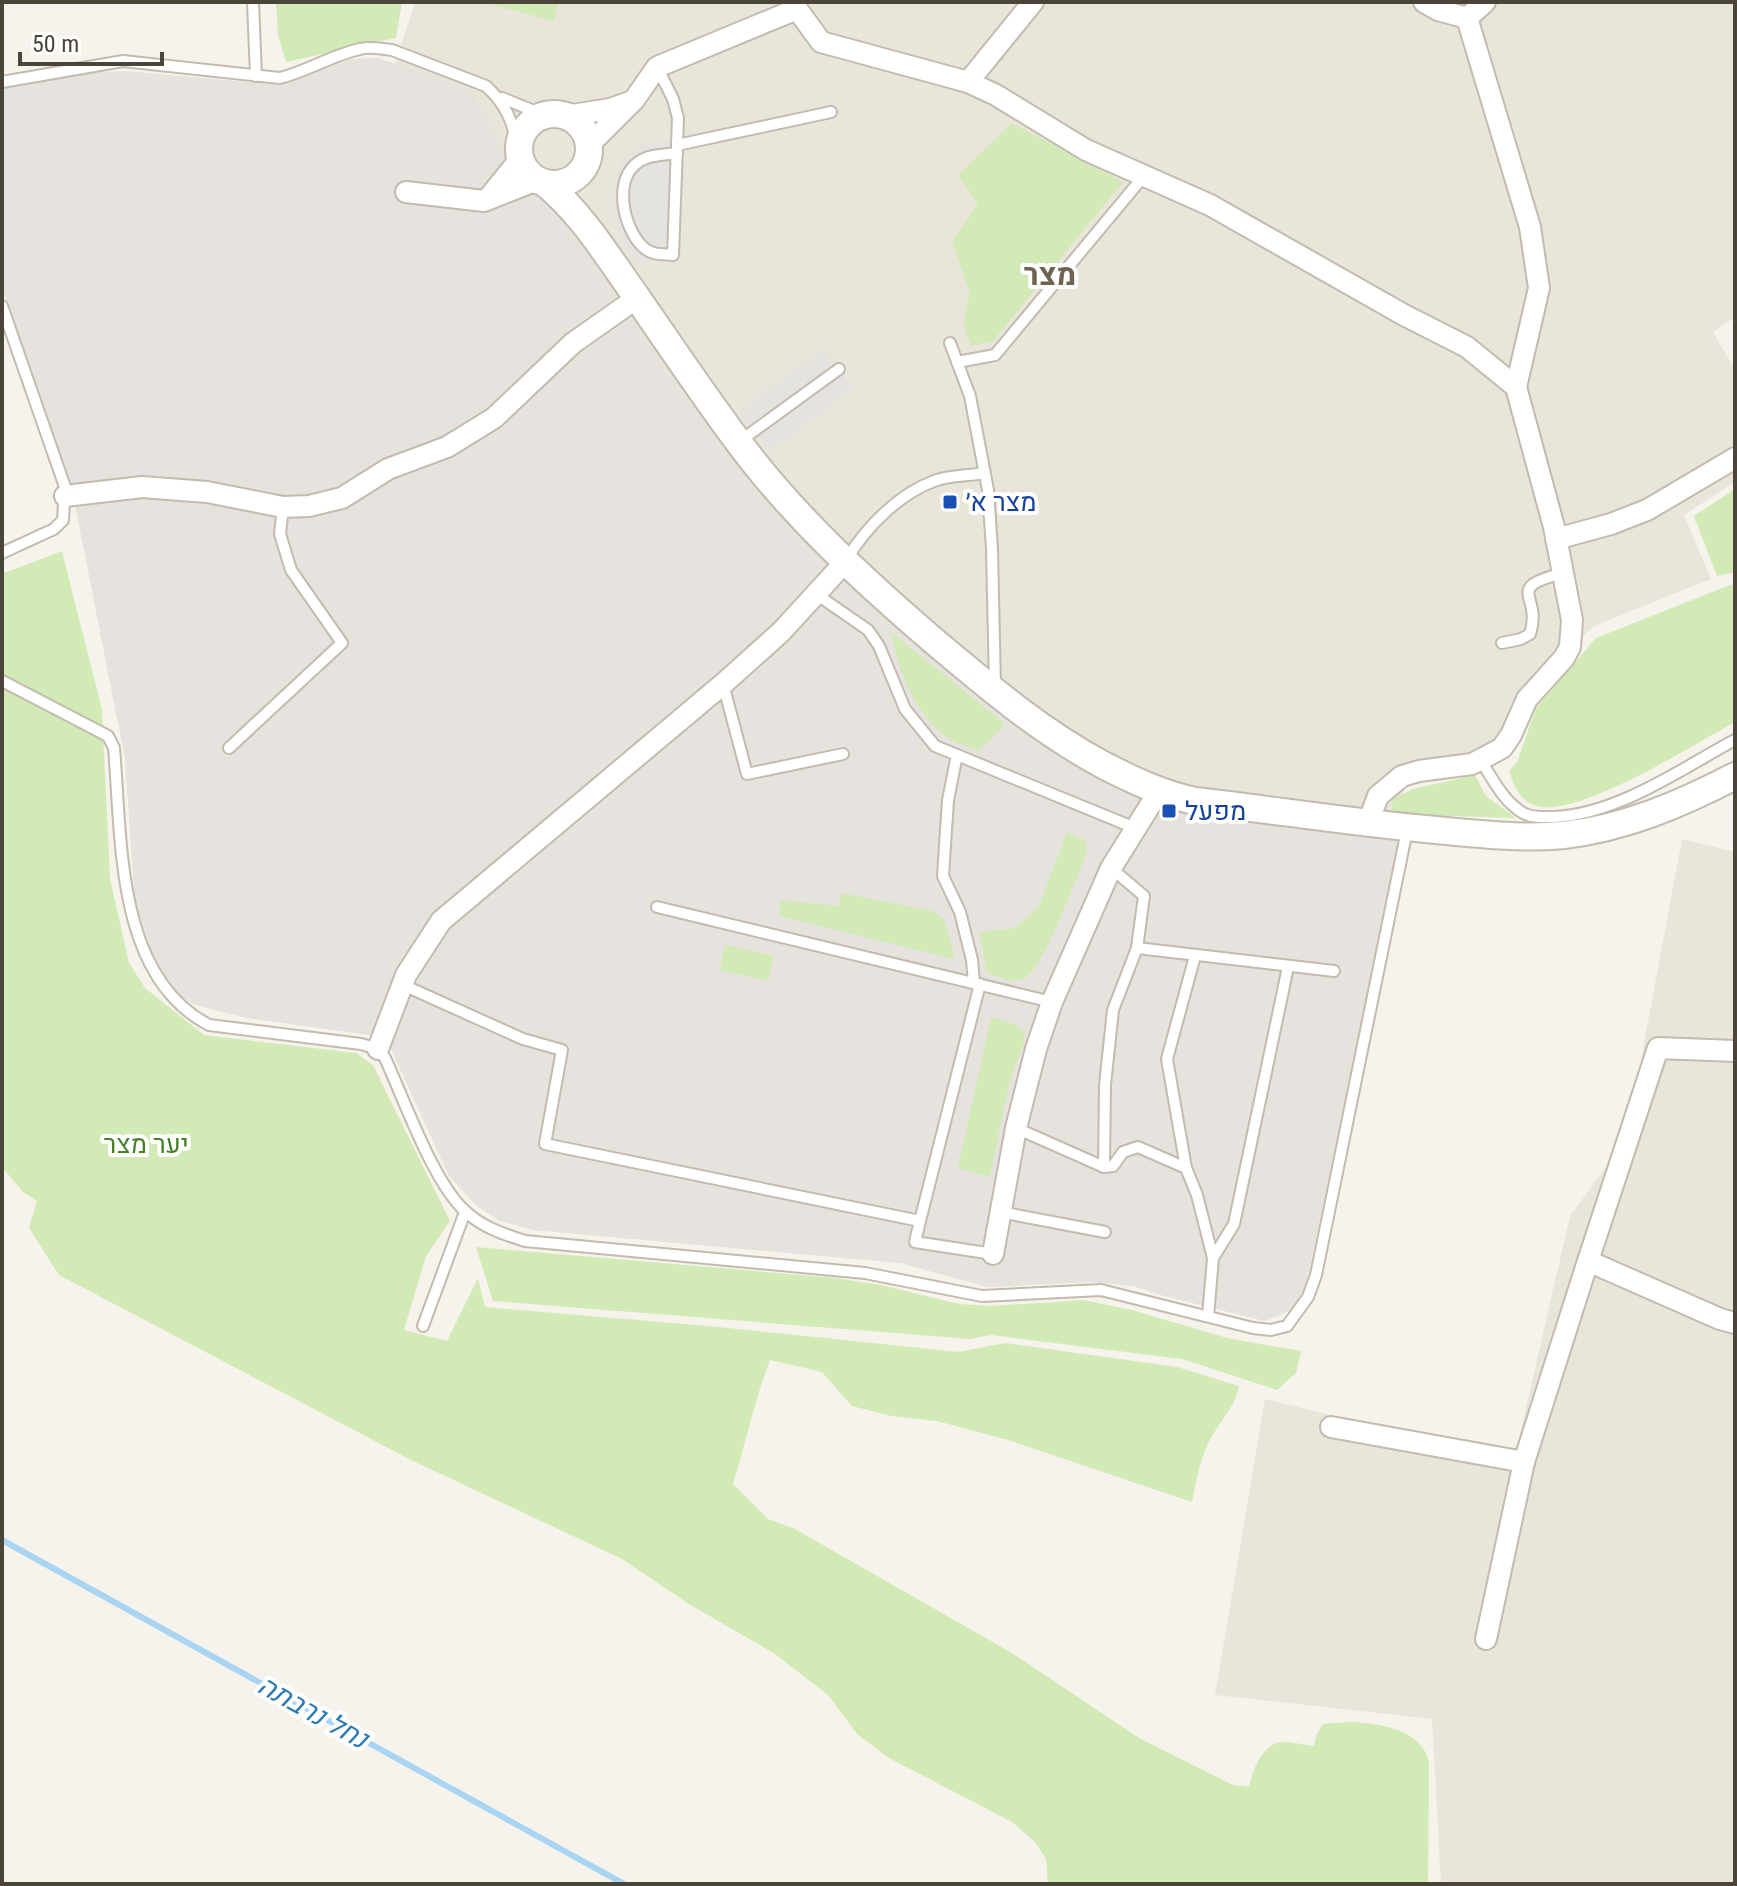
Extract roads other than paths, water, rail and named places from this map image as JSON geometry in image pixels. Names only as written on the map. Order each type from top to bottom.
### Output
[{"type":"street","points":[[968,82],[1033,2]]},
{"type":"street","points":[[1424,2],[1438,10],[1467,18]]},
{"type":"street","points":[[1467,18],[1485,2]]},
{"type":"street","points":[[406,192],[484,201],[541,182],[567,182],[657,67],[796,5],[821,42],[968,82],[996,95],[1086,150],[1210,205],[1404,315],[1467,347],[1516,387]]},
{"type":"street","points":[[1368,823],[1378,796],[1402,776],[1472,764],[1502,748],[1527,699],[1570,647],[1572,620],[1556,539],[1516,387],[1539,288],[1530,227],[1467,18]]},
{"type":"street","points":[[484,201],[496,192],[519,154],[523,131],[529,124],[555,116],[610,109],[634,100]]},
{"type":"street","points":[[555,116],[581,128],[592,233]]},
{"type":"street","points":[[519,154],[529,175],[563,198],[592,233],[739,442],[795,509],[846,561],[995,693],[1071,747],[1159,791],[1195,801],[1477,834],[1563,835],[1601,828],[1688,800],[1735,776]]},
{"type":"street","points":[[65,496],[142,487],[207,492],[283,507],[309,506],[342,498],[388,469],[447,447],[494,418],[573,343],[637,298]]},
{"type":"street","points":[[1556,539],[1611,524],[1647,510],[1735,458]]},
{"type":"street","points":[[378,1049],[403,985],[441,921],[723,684],[781,632],[846,561]]},
{"type":"street","points":[[993,1254],[1016,1128],[1036,1049],[1052,1002],[1111,868],[1159,791]]},
{"type":"street","points":[[1486,1639],[1524,1462],[1658,1048],[1735,1051]]},
{"type":"street","points":[[1588,1261],[1735,1323]]},
{"type":"street","points":[[1331,1427],[1524,1462]]},
{"type":"lane","points":[[253,2],[256,76]]},
{"type":"lane","points":[[2,82],[123,61],[280,78],[361,48],[376,48],[392,50],[477,81],[518,107],[555,116]]},
{"type":"lane","points":[[657,67],[673,99],[678,118],[677,149],[673,255],[652,253],[642,246],[629,225],[624,207],[623,189],[628,172],[637,162],[677,149],[831,112]]},
{"type":"lane","points":[[497,95],[511,118],[519,154]]},
{"type":"lane","points":[[957,362],[995,355],[1143,177]]},
{"type":"lane","points":[[2,306],[65,487],[63,520],[54,529],[2,553]]},
{"type":"lane","points":[[950,343],[970,396],[984,473],[992,549],[995,693]]},
{"type":"lane","points":[[739,442],[839,369]]},
{"type":"lane","points":[[846,561],[857,542],[889,508],[935,481],[984,473]]},
{"type":"lane","points":[[229,748],[342,643],[291,570],[280,534],[283,507]]},
{"type":"lane","points":[[1502,643],[1530,634],[1534,621],[1528,592],[1535,580],[1563,573]]},
{"type":"lane","points":[[816,594],[868,630],[879,646],[905,709],[935,746],[1135,828]]},
{"type":"lane","points":[[2,681],[102,730],[108,736],[114,748],[131,908],[144,952],[173,998],[209,1025],[361,1044],[378,1049],[385,1058],[441,1181],[465,1212],[500,1233],[525,1241],[865,1273],[982,1296],[1101,1290],[1271,1330],[1287,1326],[1308,1297],[1316,1275],[1407,828]]},
{"type":"lane","points":[[723,684],[747,774],[843,754]]},
{"type":"lane","points":[[1481,761],[1503,795],[1526,815],[1568,816],[1613,805],[1735,740]]},
{"type":"lane","points":[[957,755],[948,800],[943,876],[960,912],[977,984],[915,1242],[993,1254]]},
{"type":"lane","points":[[1104,1167],[1105,1085],[1113,1010],[1137,948],[1144,896],[1111,868]]},
{"type":"lane","points":[[657,907],[1052,1002]]},
{"type":"lane","points":[[1137,948],[1334,971]]},
{"type":"lane","points":[[1195,956],[1167,1059],[1186,1168],[1197,1195],[1213,1258],[1208,1316]]},
{"type":"lane","points":[[1213,1258],[1234,1224],[1288,967]]},
{"type":"lane","points":[[403,985],[523,1039],[562,1050],[545,1144],[920,1221]]},
{"type":"lane","points":[[1016,1128],[1104,1167],[1113,1166],[1123,1152],[1138,1147],[1186,1168]]},
{"type":"lane","points":[[423,1326],[465,1212]]},
{"type":"lane","points":[[1000,1212],[1105,1232]]},
{"type":"waterway","name":"נחל נרבתה","points":[[2,1540],[624,1884]]},
{"type":"place","name":"מצר א׳","points":[[950,502]]},
{"type":"place","name":"מפעל","points":[[1169,811]]},
{"type":"district","name":"מצר","points":[[1050,274]]},
{"type":"park label","name":"יער מצר","points":[[146,1144]]}]
